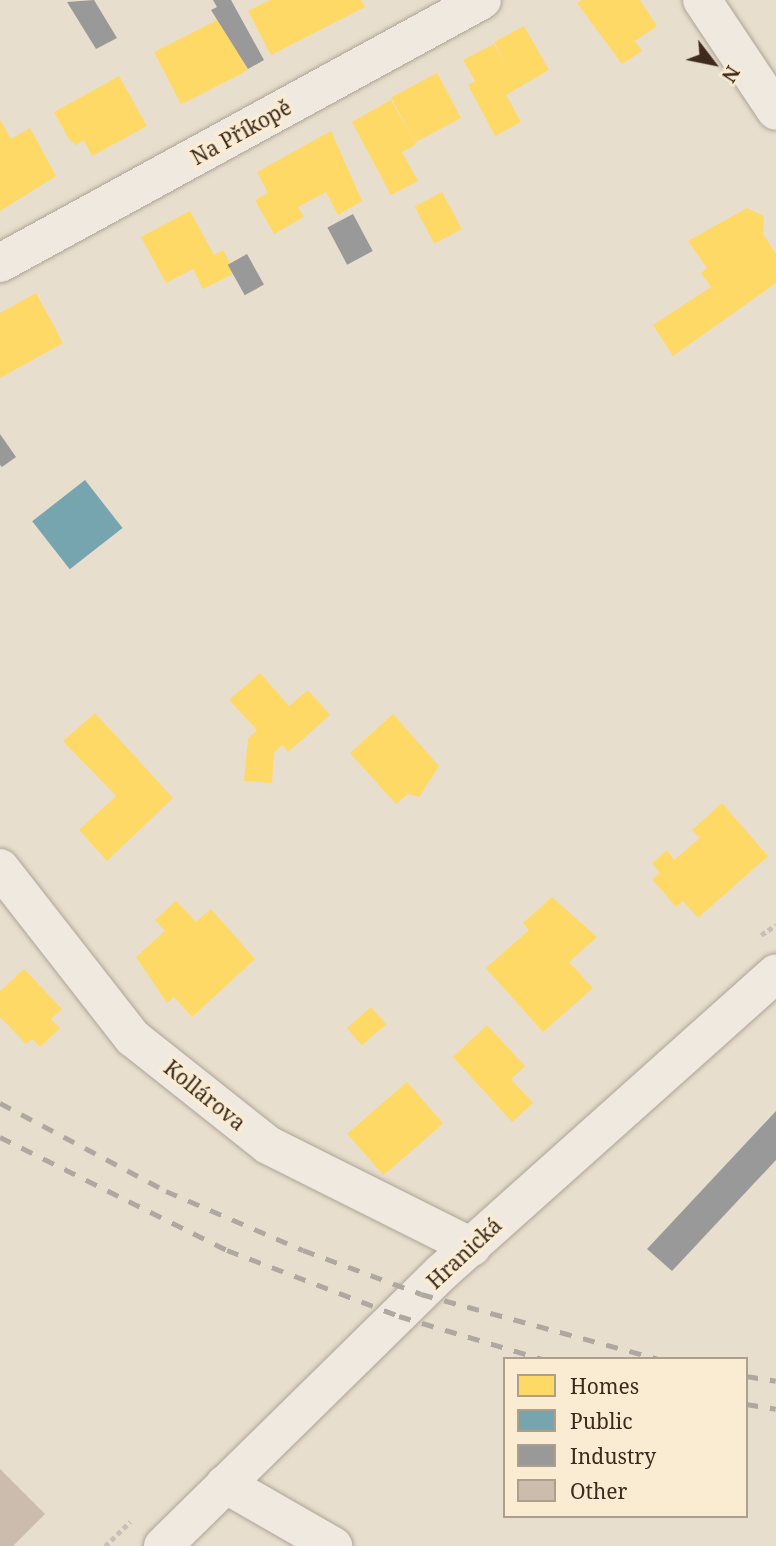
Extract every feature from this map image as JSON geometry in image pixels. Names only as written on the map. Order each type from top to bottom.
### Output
[{"type":"street","name":"Na Příkopě","points":[[0,263],[482,0]]},
{"type":"street","points":[[702,0],[776,111]]},
{"type":"street","name":"Kollárova","points":[[0,868],[133,1038],[268,1146],[472,1247]]},
{"type":"street","name":"Hranická","points":[[163,1546],[472,1247],[776,973]]},
{"type":"street","points":[[225,1484],[333,1546]]},
{"type":"building: Homes","points":[[270,0],[361,0],[365,7],[271,55],[248,11]]},
{"type":"building: Homes","points":[[582,0],[640,0],[657,26],[635,41],[642,51],[622,64],[577,3]]},
{"type":"building: Homes","points":[[221,18],[248,71],[181,105],[154,52]]},
{"type":"building: Homes","points":[[524,26],[549,70],[506,95],[521,122],[495,136],[468,85],[475,81],[463,60],[494,44],[507,66],[494,42]]},
{"type":"building: Homes","points":[[437,73],[461,118],[415,142],[391,97]]},
{"type":"building: Homes","points":[[119,76],[147,126],[92,156],[84,140],[76,145],[69,139],[54,112]]},
{"type":"building: Homes","points":[[391,100],[416,144],[402,152],[418,181],[391,195],[352,122]]},
{"type":"building: Homes","points":[[0,120],[11,139],[30,128],[56,176],[0,211]]},
{"type":"building: Homes","points":[[331,131],[362,201],[338,215],[326,192],[298,207],[304,217],[274,234],[255,200],[268,193],[257,172]]},
{"type":"building: Homes","points":[[442,192],[462,229],[434,244],[415,207]]},
{"type":"building: Homes","points":[[747,208],[764,216],[763,234],[776,254],[776,283],[673,356],[653,325],[711,287],[701,273],[707,268],[688,241]]},
{"type":"building: Homes","points":[[190,211],[214,255],[223,250],[233,274],[203,289],[193,269],[166,283],[141,237]]},
{"type":"building: Homes","points":[[36,293],[63,343],[0,378],[0,313]]},
{"type":"building: Homes","points":[[260,673],[289,706],[308,690],[330,715],[288,752],[282,745],[274,753],[272,783],[244,781],[248,739],[257,730],[229,700]]},
{"type":"building: Homes","points":[[95,713],[173,798],[107,861],[79,830],[116,796],[63,741]]},
{"type":"building: Homes","points":[[393,714],[439,766],[419,797],[408,794],[396,804],[350,753]]},
{"type":"building: Homes","points":[[722,803],[768,856],[698,918],[683,901],[676,907],[652,879],[660,873],[652,863],[667,850],[674,860],[700,838],[692,830]]},
{"type":"building: Homes","points":[[552,897],[597,937],[569,962],[593,988],[543,1032],[486,968],[529,930],[523,923]]},
{"type":"building: Homes","points":[[176,901],[196,922],[211,909],[255,959],[192,1017],[174,997],[167,1003],[136,957],[165,931],[155,920]]},
{"type":"building: Homes","points":[[24,969],[62,1009],[51,1019],[60,1028],[40,1047],[32,1039],[26,1044],[0,1017],[0,991]]},
{"type":"building: Homes","points":[[371,1007],[386,1024],[362,1045],[347,1028]]},
{"type":"building: Homes","points":[[487,1025],[525,1066],[511,1079],[533,1103],[512,1122],[453,1057]]},
{"type":"building: Homes","points":[[407,1082],[443,1124],[383,1175],[347,1134]]},
{"type":"building: Public","points":[[85,480],[123,528],[70,569],[32,521]]},
{"type":"building: Industry","points":[[94,0],[117,38],[96,49],[67,2]]},
{"type":"building: Industry","points":[[213,0],[231,0],[264,60],[248,69],[211,10],[217,7]]},
{"type":"building: Industry","points":[[353,214],[373,251],[347,265],[327,228]]},
{"type":"building: Industry","points":[[247,254],[264,285],[245,295],[228,265]]},
{"type":"building: Industry","points":[[0,434],[16,457],[2,467],[0,465]]},
{"type":"building: Industry","points":[[776,1111],[776,1160],[672,1271],[647,1249]]},
{"type":"building: Other","points":[[0,1469],[45,1514],[13,1546],[0,1546]]},
{"type":"railway","points":[[0,1103],[166,1191],[303,1250],[421,1294],[652,1357]]},
{"type":"railway","points":[[0,1137],[227,1250],[399,1316],[535,1357]]},
{"type":"railway","points":[[748,1376],[776,1381]]},
{"type":"railway","points":[[748,1404],[776,1409]]}]
